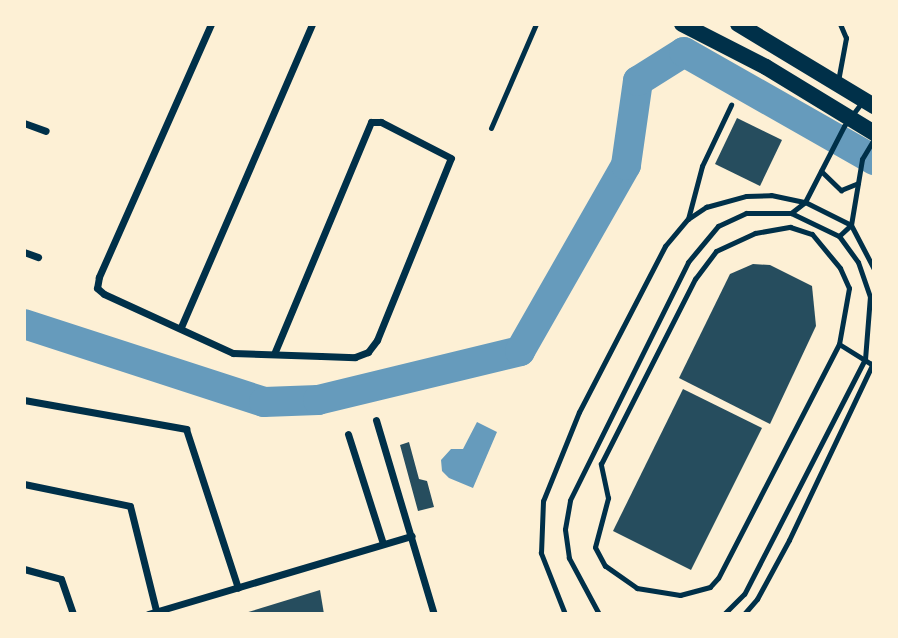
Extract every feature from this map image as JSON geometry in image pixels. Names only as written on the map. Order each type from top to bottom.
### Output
[{"type":"highway","points":[[682,24],[766,67],[873,137]]},
{"type":"highway","points":[[738,24],[838,81],[869,102]]},
{"type":"street","points":[[211,24],[97,288],[233,353],[355,357],[368,352],[451,166],[445,152],[371,122],[274,354]]},
{"type":"street","points":[[181,327],[312,24]]},
{"type":"street","points":[[24,123],[46,131]]},
{"type":"street","points":[[24,252],[38,257]]},
{"type":"street","points":[[24,400],[186,429],[238,588]]},
{"type":"street","points":[[376,420],[434,614]]},
{"type":"street","points":[[348,434],[383,544]]},
{"type":"street","points":[[24,484],[130,506],[152,612],[412,536]]},
{"type":"street","points":[[24,569],[61,579],[73,614]]},
{"type":"lane","points":[[491,128],[536,24]]},
{"type":"lane","points":[[838,81],[846,38],[840,24]]},
{"type":"lane","points":[[791,213],[805,202],[847,122],[869,102]]},
{"type":"lane","points":[[688,219],[702,166],[731,105]]},
{"type":"lane","points":[[873,137],[862,159],[852,225],[873,269]]},
{"type":"lane","points":[[821,171],[841,190],[858,183]]},
{"type":"lane","points":[[565,614],[541,553],[543,501],[579,412],[665,246],[688,219],[706,207],[746,196],[771,195],[805,202],[852,225]]},
{"type":"lane","points":[[599,614],[569,558],[565,529],[570,500],[688,262],[718,226],[746,213],[791,213],[839,236],[858,262],[870,296],[864,359],[744,594],[724,614]]},
{"type":"lane","points":[[839,236],[852,225]]},
{"type":"lane","points":[[790,228],[812,233],[832,253],[849,288],[839,344],[710,587],[680,595],[637,588],[605,566],[595,547],[608,498],[601,464],[695,279],[716,251],[755,233],[790,228]]},
{"type":"lane","points":[[744,614],[757,599],[789,540],[873,363],[839,344]]},
{"type":"water","points":[[477,422],[497,432],[473,488],[449,478],[442,471],[441,460],[451,449],[463,449]]},
{"type":"building","points":[[737,118],[782,140],[760,186],[715,164]]},
{"type":"building","points":[[753,264],[770,265],[812,286],[816,326],[770,424],[679,378],[730,274]]},
{"type":"building","points":[[683,389],[762,428],[691,570],[613,531]]},
{"type":"building","points":[[409,442],[419,479],[427,481],[434,507],[418,511],[400,445]]},
{"type":"building","points":[[320,590],[324,614],[245,614],[245,613]]},
{"type":"waterway","points":[[24,324],[264,402],[318,400],[520,351],[626,165],[638,81],[684,52],[874,160]]}]
